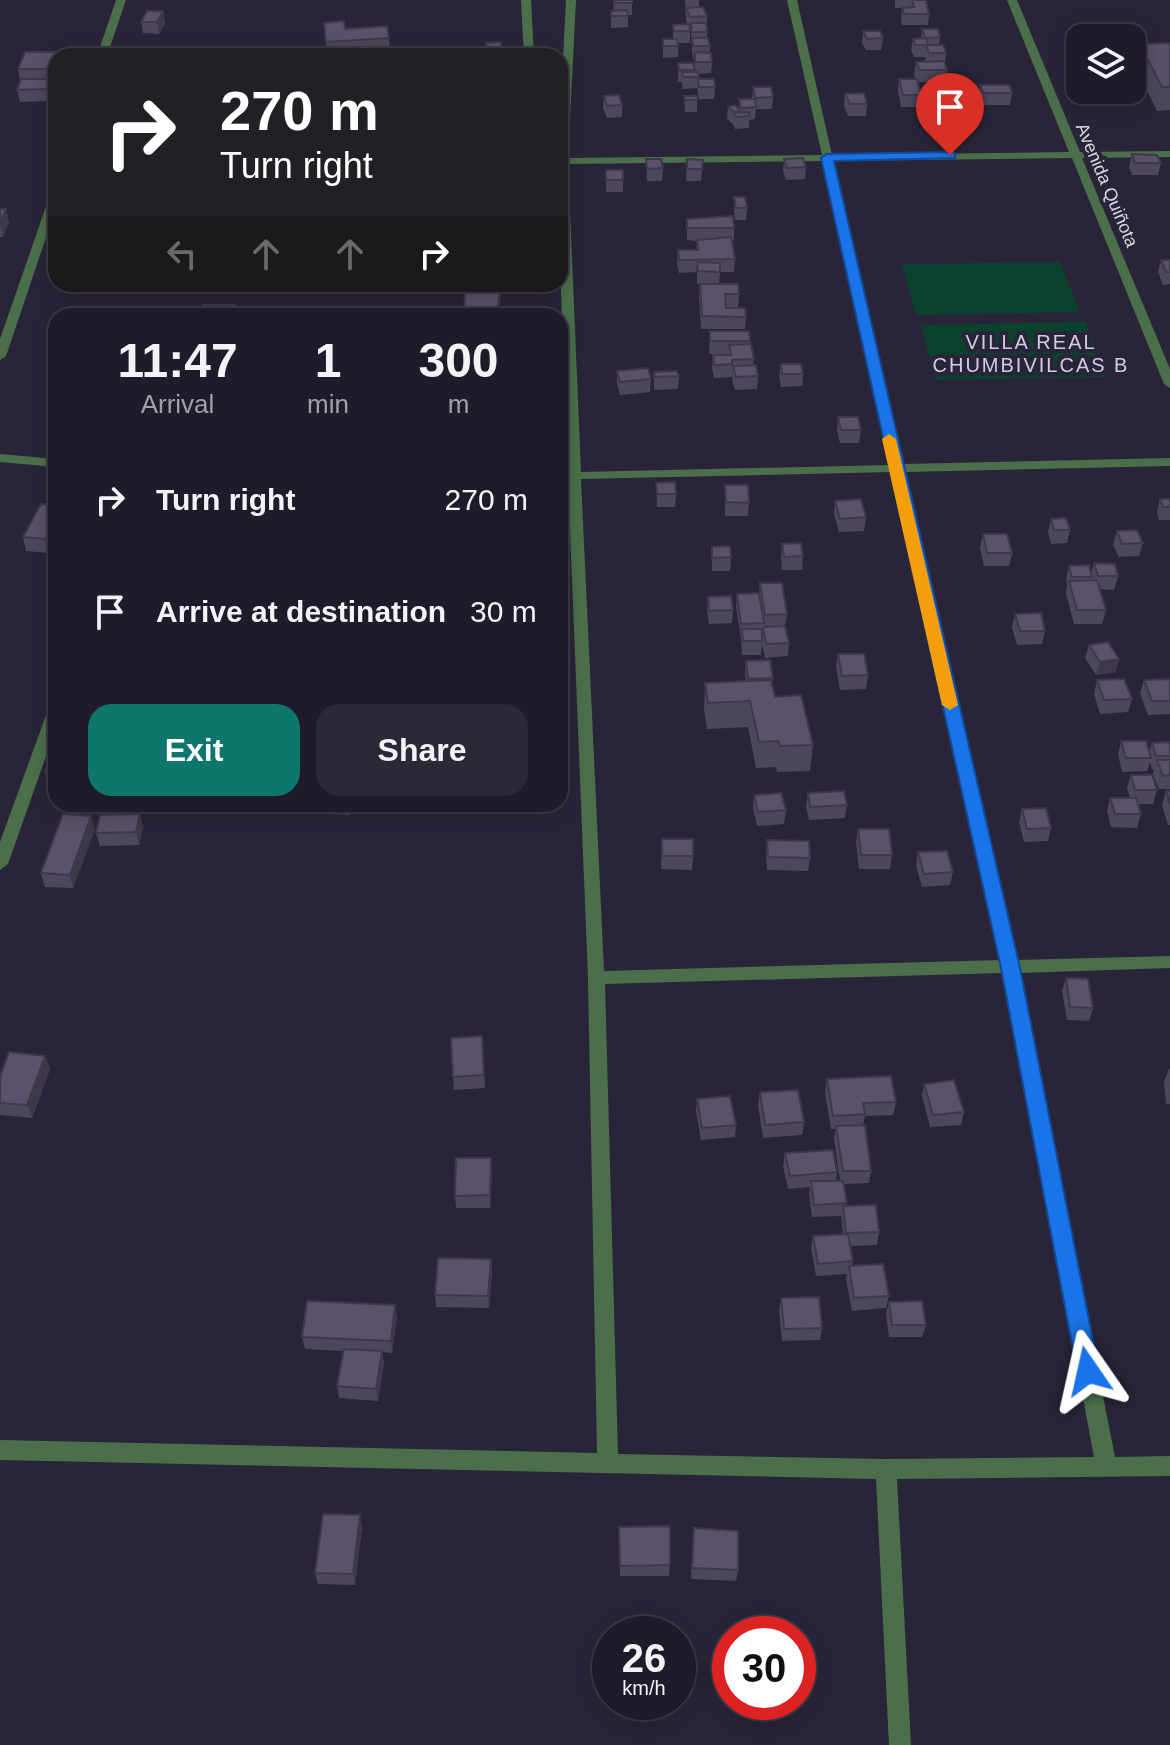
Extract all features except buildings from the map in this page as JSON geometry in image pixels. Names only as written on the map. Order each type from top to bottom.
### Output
[{"type":"street","points":[[105,48],[121,0]]},
{"type":"street","points":[[526,0],[529,48]]},
{"type":"street","points":[[568,69],[571,0]]},
{"type":"street","points":[[792,0],[1011,968],[1106,1465]]},
{"type":"street","name":"Avenida Quiñota","points":[[1012,0],[1170,384]]},
{"type":"street","points":[[568,161],[1170,154]]},
{"type":"street","points":[[0,356],[48,215]]},
{"type":"street","points":[[0,458],[48,462]]},
{"type":"street","points":[[568,476],[1170,462]]},
{"type":"street","points":[[568,509],[596,978],[608,1464]]},
{"type":"street","points":[[0,864],[48,729]]},
{"type":"street","points":[[596,978],[1170,962]]},
{"type":"street","points":[[0,1450],[886,1469],[1170,1466]]},
{"type":"street","points":[[886,1469],[900,1745]]},
{"type":"green space","points":[[1060,262],[1080,312],[916,315],[902,264]]},
{"type":"green space","points":[[1086,322],[1107,377],[936,380],[921,325]]},
{"type":"slow traffic","points":[[889,439],[950,705]]},
{"type":"district","name":"VILLA REAL CHUMBIVILCAS B","points":[[1031,354]]},
{"type":"route","points":[[950,155],[827,158],[1011,968],[1088,1371]]}]
